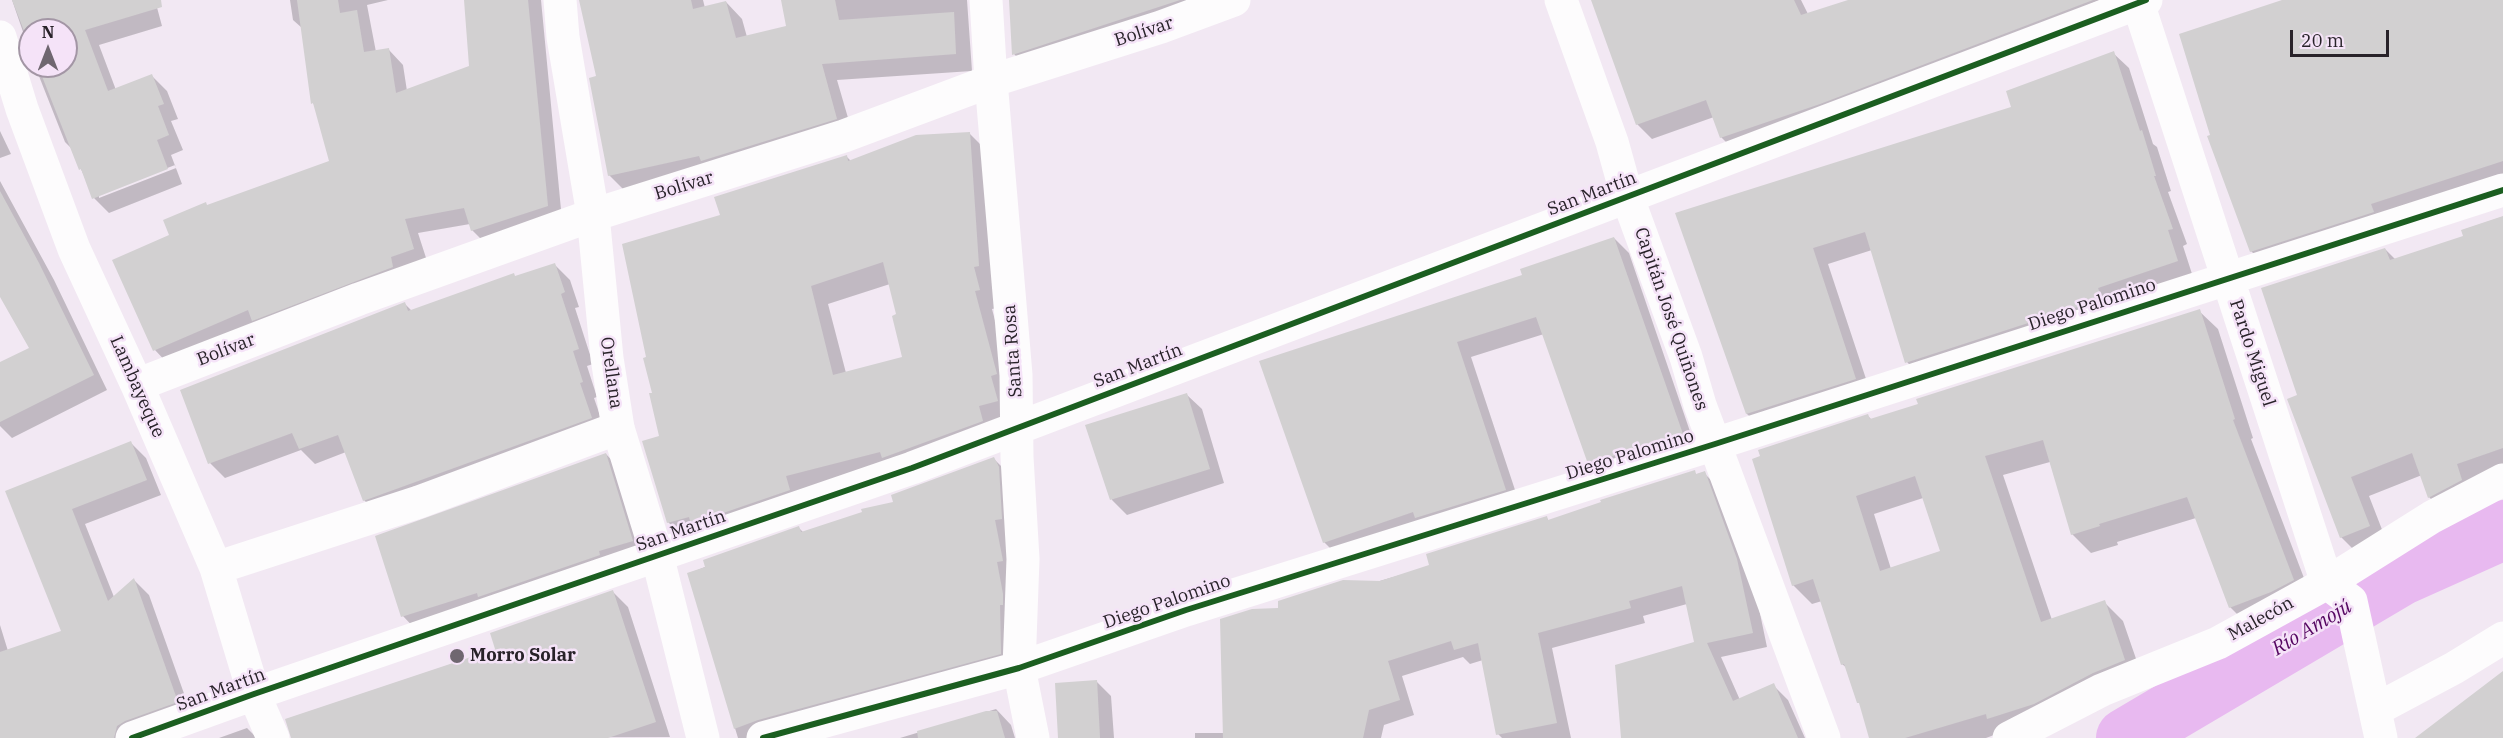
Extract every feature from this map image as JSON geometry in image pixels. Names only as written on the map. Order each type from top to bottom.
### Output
[{"type":"street","name":"Orellana","points":[[560,0],[563,37],[593,215],[607,358],[618,428],[657,555],[702,738]]},
{"type":"street","name":"Santa Rosa","points":[[986,0],[990,81],[1016,375],[1023,559],[1019,668],[1033,738]]},
{"type":"street","name":"Bolívar","points":[[137,385],[359,299],[593,215],[844,136],[990,81],[1161,27],[1234,0]]},
{"type":"street","name":"Capitán José Quiñones","points":[[1561,0],[1612,142],[1627,196],[1686,357],[1700,405],[1824,738]]},
{"type":"street","name":"San Martín","points":[[132,738],[912,468],[2140,1]]},
{"type":"street","name":"Pardo Miguel","points":[[2140,1],[2228,278],[2339,592],[2376,715]]},
{"type":"street","name":"Lambayeque","points":[[0,37],[21,109],[74,249],[137,385],[216,568],[254,694],[273,738]]},
{"type":"street","name":"Diego Palomino","points":[[763,738],[1019,668],[1186,610],[1715,444],[2503,190]]},
{"type":"street","points":[[216,568],[419,502],[618,428]]},
{"type":"street","name":"Malecón","points":[[2009,738],[2102,690],[2339,592],[2432,517],[2503,480]]},
{"type":"street","points":[[2376,715],[2503,638]]},
{"type":"building","points":[[12,0],[161,0],[162,7],[85,30],[108,91],[152,74],[164,104],[158,106],[169,135],[157,140],[168,169],[92,199],[43,78],[78,78],[78,18],[19,18]]},
{"type":"building","points":[[297,0],[338,0],[340,13],[357,10],[364,52],[389,48],[396,93],[469,66],[464,0],[528,0],[548,206],[471,231],[464,208],[405,219],[414,249],[391,257],[393,267],[252,321],[248,310],[153,351],[112,260],[169,235],[163,220],[206,202],[207,205],[329,161],[313,103],[311,104]]},
{"type":"building","points":[[579,0],[691,0],[693,9],[726,1],[736,38],[786,26],[781,0],[835,0],[839,20],[954,12],[956,54],[822,64],[837,119],[701,161],[699,156],[608,176],[589,78],[596,76]]},
{"type":"building","points":[[1009,0],[1180,0],[1012,55]]},
{"type":"building","points":[[1591,0],[1794,0],[1801,15],[1848,0],[2093,0],[1820,104],[1720,138],[1706,100],[1636,125]]},
{"type":"building","points":[[2282,0],[2503,0],[2503,161],[2371,204],[2374,212],[2250,252],[2207,136],[2210,135],[2179,34]]},
{"type":"building","points":[[2114,51],[2173,229],[2168,230],[2178,261],[2098,288],[2102,299],[1905,363],[1865,232],[1813,248],[1856,379],[1746,414],[1675,213],[2011,107],[2006,91]]},
{"type":"building","points":[[970,132],[979,266],[974,267],[980,290],[975,291],[997,374],[991,376],[998,401],[979,406],[983,421],[882,458],[880,452],[786,476],[790,490],[691,524],[689,517],[667,523],[642,441],[659,436],[643,358],[646,357],[622,244],[720,215],[714,197],[847,155],[848,161],[916,135]],"holes":[[[883,262],[896,314],[892,316],[902,357],[833,375],[811,286]]]},
{"type":"building","points":[[0,191],[39,263],[94,375],[0,422],[0,362],[29,348],[0,297]]},
{"type":"building","points":[[2503,216],[2503,448],[2457,464],[2462,480],[2428,498],[2412,453],[2351,477],[2370,526],[2340,538],[2287,399],[2297,395],[2261,288],[2385,248],[2390,260],[2463,236],[2461,230]]},
{"type":"building","points":[[1614,237],[1683,434],[1588,464],[1536,317],[1457,342],[1506,490],[1415,518],[1413,512],[1323,543],[1259,361],[1522,275],[1520,269]]},
{"type":"building","points":[[555,263],[565,292],[561,294],[579,349],[573,351],[583,382],[580,383],[592,418],[363,501],[338,435],[299,449],[292,433],[208,464],[180,390],[405,302],[408,311],[514,273],[515,276]]},
{"type":"building","points":[[2200,309],[2235,419],[2233,420],[2294,580],[2271,592],[2229,608],[2187,497],[2071,535],[2043,440],[1985,456],[2041,622],[2105,600],[2125,660],[2093,673],[2034,704],[1987,719],[1986,714],[1905,738],[1869,738],[1859,703],[1857,703],[1844,664],[1841,665],[1813,579],[1792,586],[1752,459],[1760,456],[1758,450],[1868,414],[1870,419],[1918,404],[1916,399]],"holes":[[[1915,476],[1940,551],[1880,571],[1856,496]]]},
{"type":"building","points":[[1187,393],[1210,469],[1110,500],[1085,425]]},
{"type":"building","points":[[131,441],[147,480],[72,509],[108,601],[134,578],[178,702],[125,721],[117,726],[114,738],[0,738],[0,652],[61,631],[5,491]]},
{"type":"building","points":[[606,453],[633,541],[599,551],[600,555],[478,597],[477,593],[401,617],[375,536]]},
{"type":"building","points":[[994,457],[999,467],[1002,519],[995,520],[1003,561],[997,562],[1003,594],[1003,605],[1000,605],[1001,654],[758,720],[734,729],[687,573],[705,567],[703,560],[799,526],[801,532],[862,512],[861,509],[893,502],[891,495]]},
{"type":"building","points":[[1695,470],[1696,474],[1705,471],[1737,559],[1753,633],[1707,643],[1733,701],[1774,683],[1798,738],[1621,738],[1615,665],[1694,642],[1682,586],[1629,601],[1631,608],[1538,633],[1557,723],[1496,735],[1478,643],[1454,650],[1451,641],[1388,661],[1400,700],[1369,710],[1363,738],[1223,738],[1220,619],[1252,609],[1278,608],[1278,601],[1343,580],[1380,581],[1429,565],[1426,554],[1547,516],[1548,520],[1601,502],[1600,500]]},
{"type":"building","points":[[613,590],[656,722],[608,738],[291,738],[285,719],[495,649],[490,633]]},
{"type":"building","points":[[2503,671],[2503,738],[2415,738]]},
{"type":"building","points":[[1097,680],[1100,738],[1058,738],[1055,683]]},
{"type":"building","points":[[986,711],[997,711],[1005,738],[918,738],[917,731]]},
{"type":"waterway","name":"Río Amojú","points":[[2126,738],[2402,575],[2503,530]]},
{"type":"cycle path","points":[[132,738],[912,468],[2146,0]]},
{"type":"cycle path","points":[[763,738],[1019,668],[1186,610],[1715,444],[2503,190]]},
{"type":"place","name":"Morro Solar","points":[[457,656]]}]
